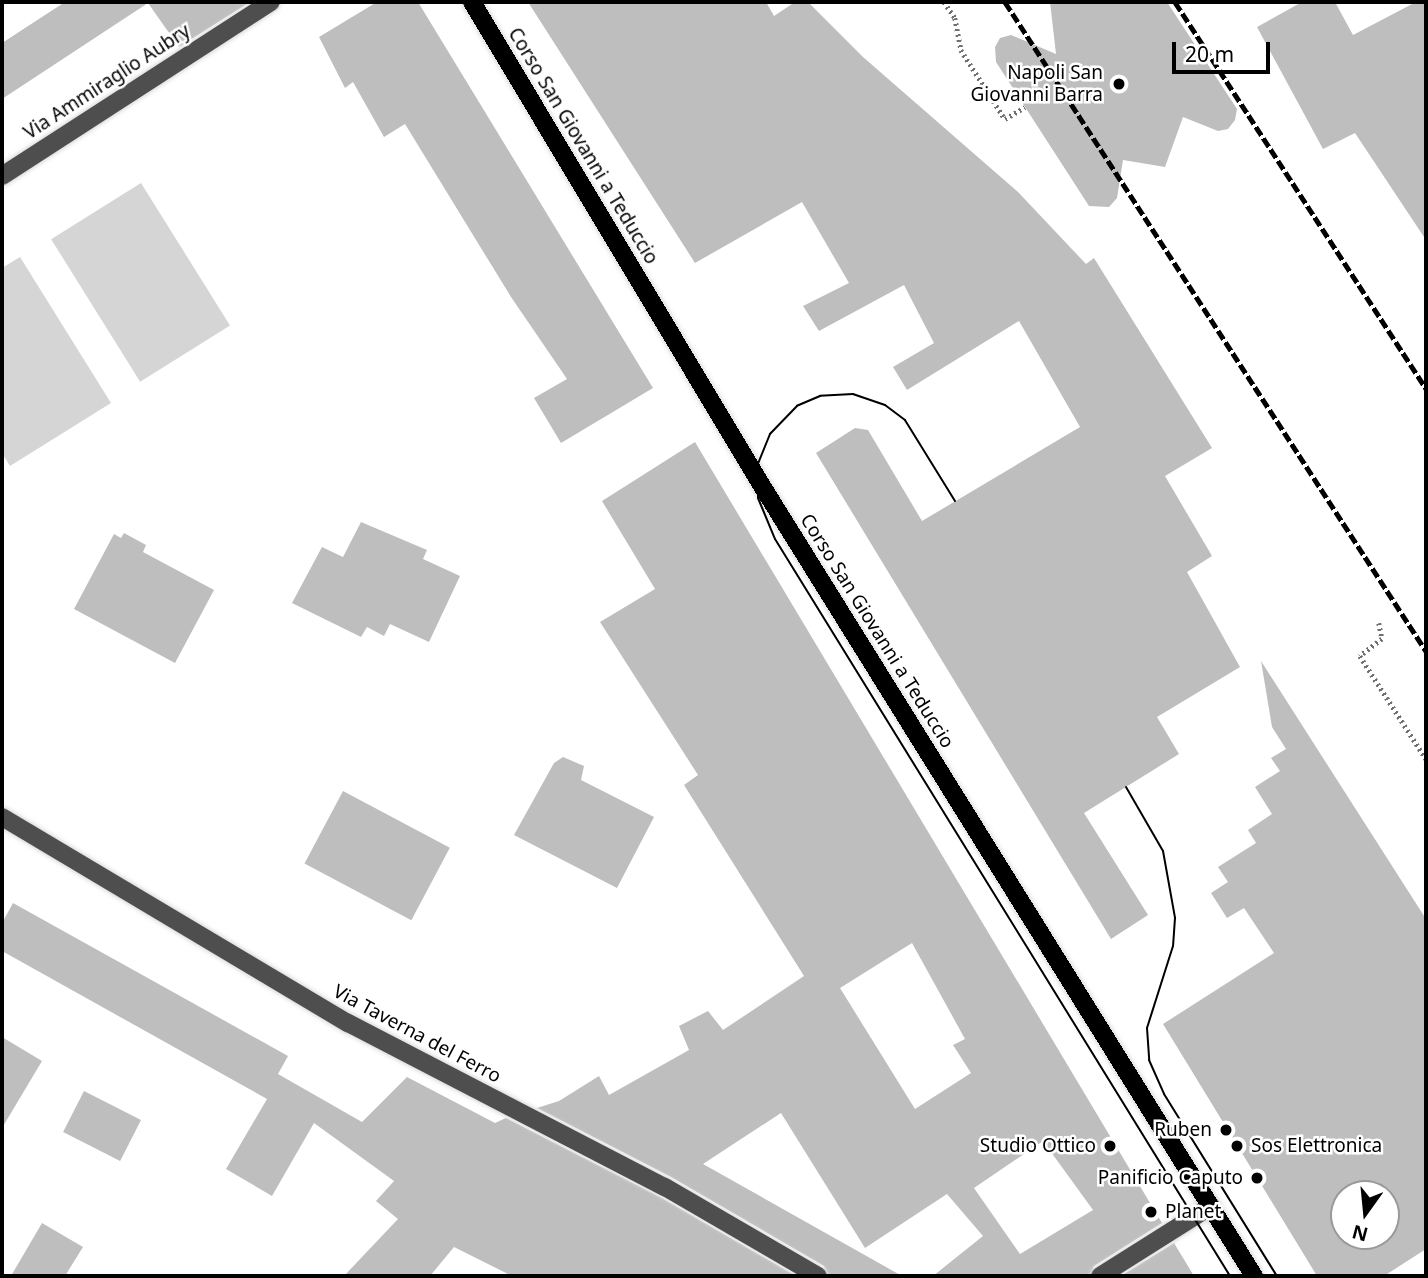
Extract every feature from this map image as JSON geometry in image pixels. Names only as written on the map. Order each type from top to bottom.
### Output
[{"type":"main road","name":"Corso San Giovanni a Teduccio","points":[[472,2],[762,486],[1254,1276]]},
{"type":"street","name":"Via Ammiraglio Aubry","points":[[2,176],[271,2]]},
{"type":"street","name":"Via Taverna del Ferro","points":[[2,817],[348,1023],[665,1187],[818,1276]]},
{"type":"street","points":[[1100,1276],[1211,1206]]},
{"type":"path","points":[[944,2],[955,18],[961,50],[1005,119],[1026,107]]},
{"type":"path","points":[[1379,623],[1382,639],[1360,656],[1426,759]]},
{"type":"shaded area","points":[[141,183],[230,325],[140,382],[51,239]]},
{"type":"shaded area","points":[[20,257],[111,403],[10,466],[2,453],[2,268]]},
{"type":"building","points":[[65,2],[250,2],[179,47],[148,3],[2,99],[2,43]]},
{"type":"building","points":[[377,2],[418,2],[653,388],[561,443],[534,398],[567,379],[511,297],[405,124],[384,137],[353,82],[345,88],[319,37]]},
{"type":"building","points":[[528,2],[766,2],[774,16],[795,2],[808,2],[863,57],[1018,192],[1086,264],[1094,258],[1212,448],[1165,476],[1212,556],[1187,572],[1240,667],[1157,717],[1179,754],[1084,813],[1148,915],[1111,939],[816,453],[855,428],[868,430],[922,521],[1080,427],[1019,321],[907,390],[893,367],[934,343],[904,285],[819,331],[803,306],[849,283],[802,202],[695,263]]},
{"type":"building","points":[[1050,2],[1167,2],[1237,109],[1235,120],[1228,129],[1218,131],[1183,117],[1165,167],[1123,160],[1117,198],[1109,207],[1089,206],[996,62],[995,47],[1000,38],[1011,35],[1056,54]]},
{"type":"building","points":[[1302,2],[1335,2],[1353,35],[1416,2],[1426,2],[1426,240],[1355,133],[1323,149],[1257,27]]},
{"type":"building","points":[[695,442],[1162,1223],[1094,1266],[1089,1276],[933,1276],[983,1236],[947,1194],[865,1248],[781,1113],[703,1164],[902,1276],[829,1276],[824,1266],[671,1177],[537,1108],[559,1101],[599,1076],[609,1095],[689,1050],[679,1026],[708,1011],[723,1030],[804,976],[684,785],[698,775],[600,622],[655,589],[602,501]],"holes":[[[912,943],[965,1039],[953,1045],[971,1073],[915,1109],[840,988]],[[1043,1141],[1093,1210],[1020,1254],[974,1188]]]},
{"type":"building","points":[[361,522],[427,550],[423,559],[460,576],[429,642],[390,624],[384,636],[367,627],[361,637],[292,603],[322,547],[343,557]]},
{"type":"building","points":[[124,533],[146,545],[143,552],[214,590],[175,663],[74,609],[114,534],[121,538]]},
{"type":"building","points":[[1261,661],[1426,919],[1426,1249],[1384,1276],[1317,1276],[1163,1024],[1274,953],[1244,908],[1227,918],[1211,893],[1228,882],[1218,867],[1256,843],[1248,830],[1272,814],[1255,787],[1280,771],[1271,758],[1286,749],[1272,727]]},
{"type":"building","points":[[563,757],[584,766],[581,780],[654,817],[617,888],[514,835],[554,763]]},
{"type":"building","points":[[343,791],[450,848],[411,920],[305,863]]},
{"type":"building","points":[[13,903],[288,1056],[278,1074],[362,1122],[407,1077],[495,1123],[506,1118],[660,1197],[796,1276],[512,1276],[454,1247],[430,1276],[344,1276],[398,1219],[376,1201],[394,1181],[314,1123],[272,1196],[226,1169],[267,1099],[2,951],[2,923]]},
{"type":"building","points":[[2,1037],[42,1061],[2,1128]]},
{"type":"building","points":[[84,1091],[141,1120],[120,1161],[63,1132]]},
{"type":"building","points":[[42,1223],[83,1247],[65,1276],[11,1276]]},
{"type":"building","points":[[1174,1243],[1194,1276],[1121,1276]]},
{"type":"tram line","points":[[955,501],[905,420],[885,405],[853,394],[820,396],[797,406],[770,434],[757,467],[758,498],[775,539],[1230,1276]]},
{"type":"tram line","points":[[1126,787],[1163,851],[1175,918],[1173,946],[1147,1028],[1149,1060],[1164,1094],[1277,1276]]},
{"type":"railway","points":[[1005,2],[1426,651]]},
{"type":"railway","points":[[1175,2],[1426,389]]},
{"type":"place","name":"Napoli San Giovanni Barra","points":[[1119,84]]},
{"type":"place","name":"Ruben","points":[[1226,1130]]},
{"type":"place","name":"Studio Ottico","points":[[1110,1146]]},
{"type":"place","name":"Sos Elettronica","points":[[1237,1146]]},
{"type":"place","name":"Panificio Caputo","points":[[1257,1178]]},
{"type":"place","name":"Planet","points":[[1151,1212]]}]
